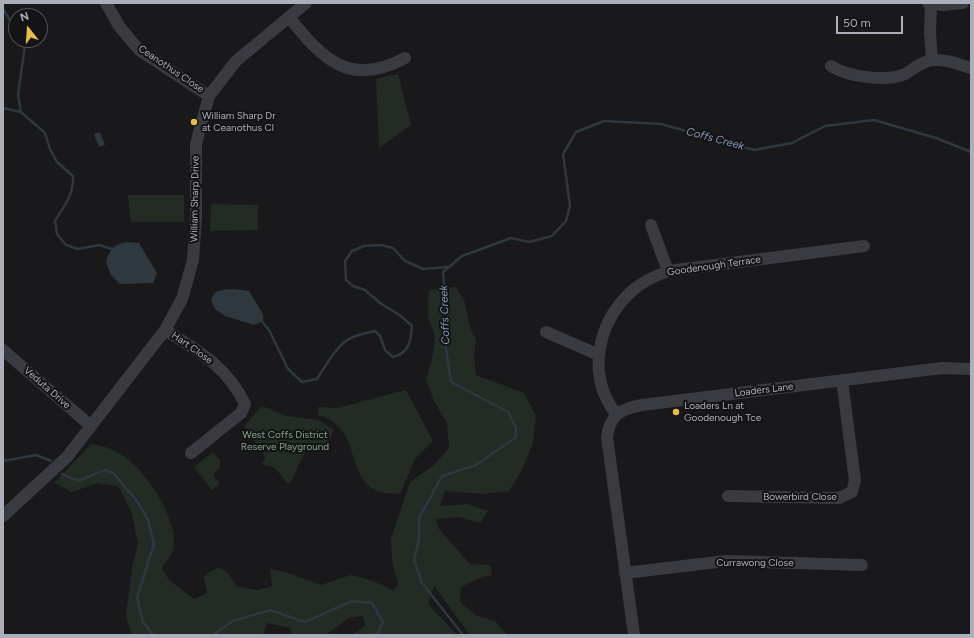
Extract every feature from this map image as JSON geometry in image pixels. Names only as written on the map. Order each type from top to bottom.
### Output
[{"type":"street","name":"Ceanothus Close","points":[[106,3],[119,26],[139,50],[209,96]]},
{"type":"street","name":"William Sharp Drive","points":[[3,516],[66,457],[165,330],[182,299],[193,260],[196,216],[196,144],[209,96],[236,61],[306,3]]},
{"type":"street","points":[[932,60],[930,4],[963,3]]},
{"type":"street","points":[[289,17],[319,52],[340,65],[355,70],[372,70],[391,66],[405,58]]},
{"type":"street","points":[[831,66],[847,74],[895,77],[932,60],[949,61],[971,68]]},
{"type":"street","points":[[651,225],[668,272]]},
{"type":"street","name":"Goodenough Terrace","points":[[616,414],[604,395],[600,383],[598,355],[602,337],[608,322],[620,303],[633,290],[647,280],[668,272],[864,246]]},
{"type":"street","name":"Hart Close","points":[[165,330],[211,360],[237,388],[245,404],[241,413],[191,454]]},
{"type":"street","points":[[546,332],[598,355]]},
{"type":"street","name":"Veduta Drive","points":[[3,350],[91,426]]},
{"type":"street","name":"Loaders Lane","points":[[616,414],[632,407],[642,405],[942,368],[971,369]]},
{"type":"street","name":"Bowerbird Close","points":[[728,496],[839,498],[852,492],[855,481],[842,380]]},
{"type":"street","points":[[616,414],[610,424],[608,437],[634,635]]},
{"type":"street","name":"Currawong Close","points":[[625,573],[726,561],[862,564]]},
{"type":"green space","points":[[398,74],[411,125],[379,148],[376,79]]},
{"type":"green space","points":[[128,195],[184,195],[184,222],[131,222]]},
{"type":"green space","points":[[211,204],[258,205],[258,230],[210,231]]},
{"type":"green space","points":[[456,287],[465,303],[469,325],[476,340],[474,355],[476,375],[524,393],[536,416],[533,443],[522,470],[509,491],[483,494],[445,491],[440,506],[468,504],[488,511],[480,523],[459,517],[435,519],[439,529],[470,564],[490,565],[492,575],[477,579],[461,587],[460,602],[476,615],[496,622],[507,635],[470,635],[434,586],[428,604],[457,635],[351,635],[365,626],[363,616],[349,618],[326,635],[292,635],[290,628],[267,623],[263,635],[132,635],[126,616],[132,567],[138,544],[132,514],[119,487],[97,483],[72,492],[54,483],[91,444],[109,448],[121,454],[133,464],[152,486],[167,512],[172,526],[174,539],[173,550],[162,568],[169,580],[194,599],[207,593],[204,576],[218,567],[228,573],[236,586],[257,590],[272,586],[270,569],[282,571],[321,585],[351,575],[373,581],[394,591],[398,584],[392,561],[391,539],[410,482],[433,466],[449,448],[447,423],[434,401],[426,379],[432,360],[435,337],[428,316],[429,290]]},
{"type":"green space","points":[[406,390],[433,441],[415,459],[400,494],[383,493],[369,486],[362,477],[342,431],[332,421],[318,415],[318,407],[337,408]]},
{"type":"green space","name":"West Coffs District Reserve Playground","points":[[262,406],[287,416],[319,420],[334,430],[327,443],[321,446],[315,446],[307,451],[291,482],[288,484],[275,468],[262,464],[265,459],[264,454],[244,426]]},
{"type":"green space","points":[[213,452],[220,460],[220,468],[213,474],[220,484],[212,490],[194,467]]},
{"type":"shaded area","points":[[100,132],[105,145],[99,147],[94,134]]},
{"type":"shaded area","points":[[126,242],[139,243],[157,273],[153,283],[120,284],[111,275],[106,262],[109,254],[115,246]]},
{"type":"shaded area","points":[[235,289],[249,291],[263,314],[263,321],[254,325],[225,316],[215,309],[211,300],[215,293],[220,290]]},
{"type":"waterway","points":[[3,9],[8,17]]},
{"type":"waterway","points":[[21,112],[18,95],[25,48]]},
{"type":"waterway","points":[[3,108],[21,112],[45,133],[50,149],[57,162],[73,176],[70,195],[55,221],[57,234],[66,245],[78,249],[99,245],[112,249]]},
{"type":"waterway","name":"Coffs Creek","points":[[463,635],[422,583],[414,560],[419,539],[419,518],[442,476],[476,465],[515,438],[516,428],[508,412],[451,382],[444,336],[447,324],[443,272],[462,256],[511,238],[529,242],[552,236],[566,221],[570,206],[563,154],[576,132],[604,121],[661,124],[754,150],[792,143],[825,126],[874,120],[936,138],[971,152]]},
{"type":"waterway","points":[[261,320],[269,330],[288,369],[302,382],[317,379],[336,350],[346,341],[354,337],[375,331],[380,336],[385,350],[393,357],[403,353],[410,341],[412,326],[401,316],[380,303],[365,290],[353,286],[346,280],[345,261],[352,251],[364,246],[381,245],[393,248],[405,261],[423,269],[448,267]]},
{"type":"waterway","points":[[3,461],[36,455],[51,461]]},
{"type":"waterway","points":[[62,474],[78,481],[105,470],[114,474],[137,501],[148,520],[154,544],[137,598],[143,622],[153,635]]},
{"type":"waterway","name":"Coffs Creek","points":[[213,635],[233,621],[270,610],[305,622],[352,601],[372,603],[383,622],[378,633],[375,635]]},
{"type":"place","name":"William Sharp Dr at Ceanothus Cl","points":[[194,122]]},
{"type":"place","name":"Loaders Ln at Goodenough Tce","points":[[676,412]]}]
